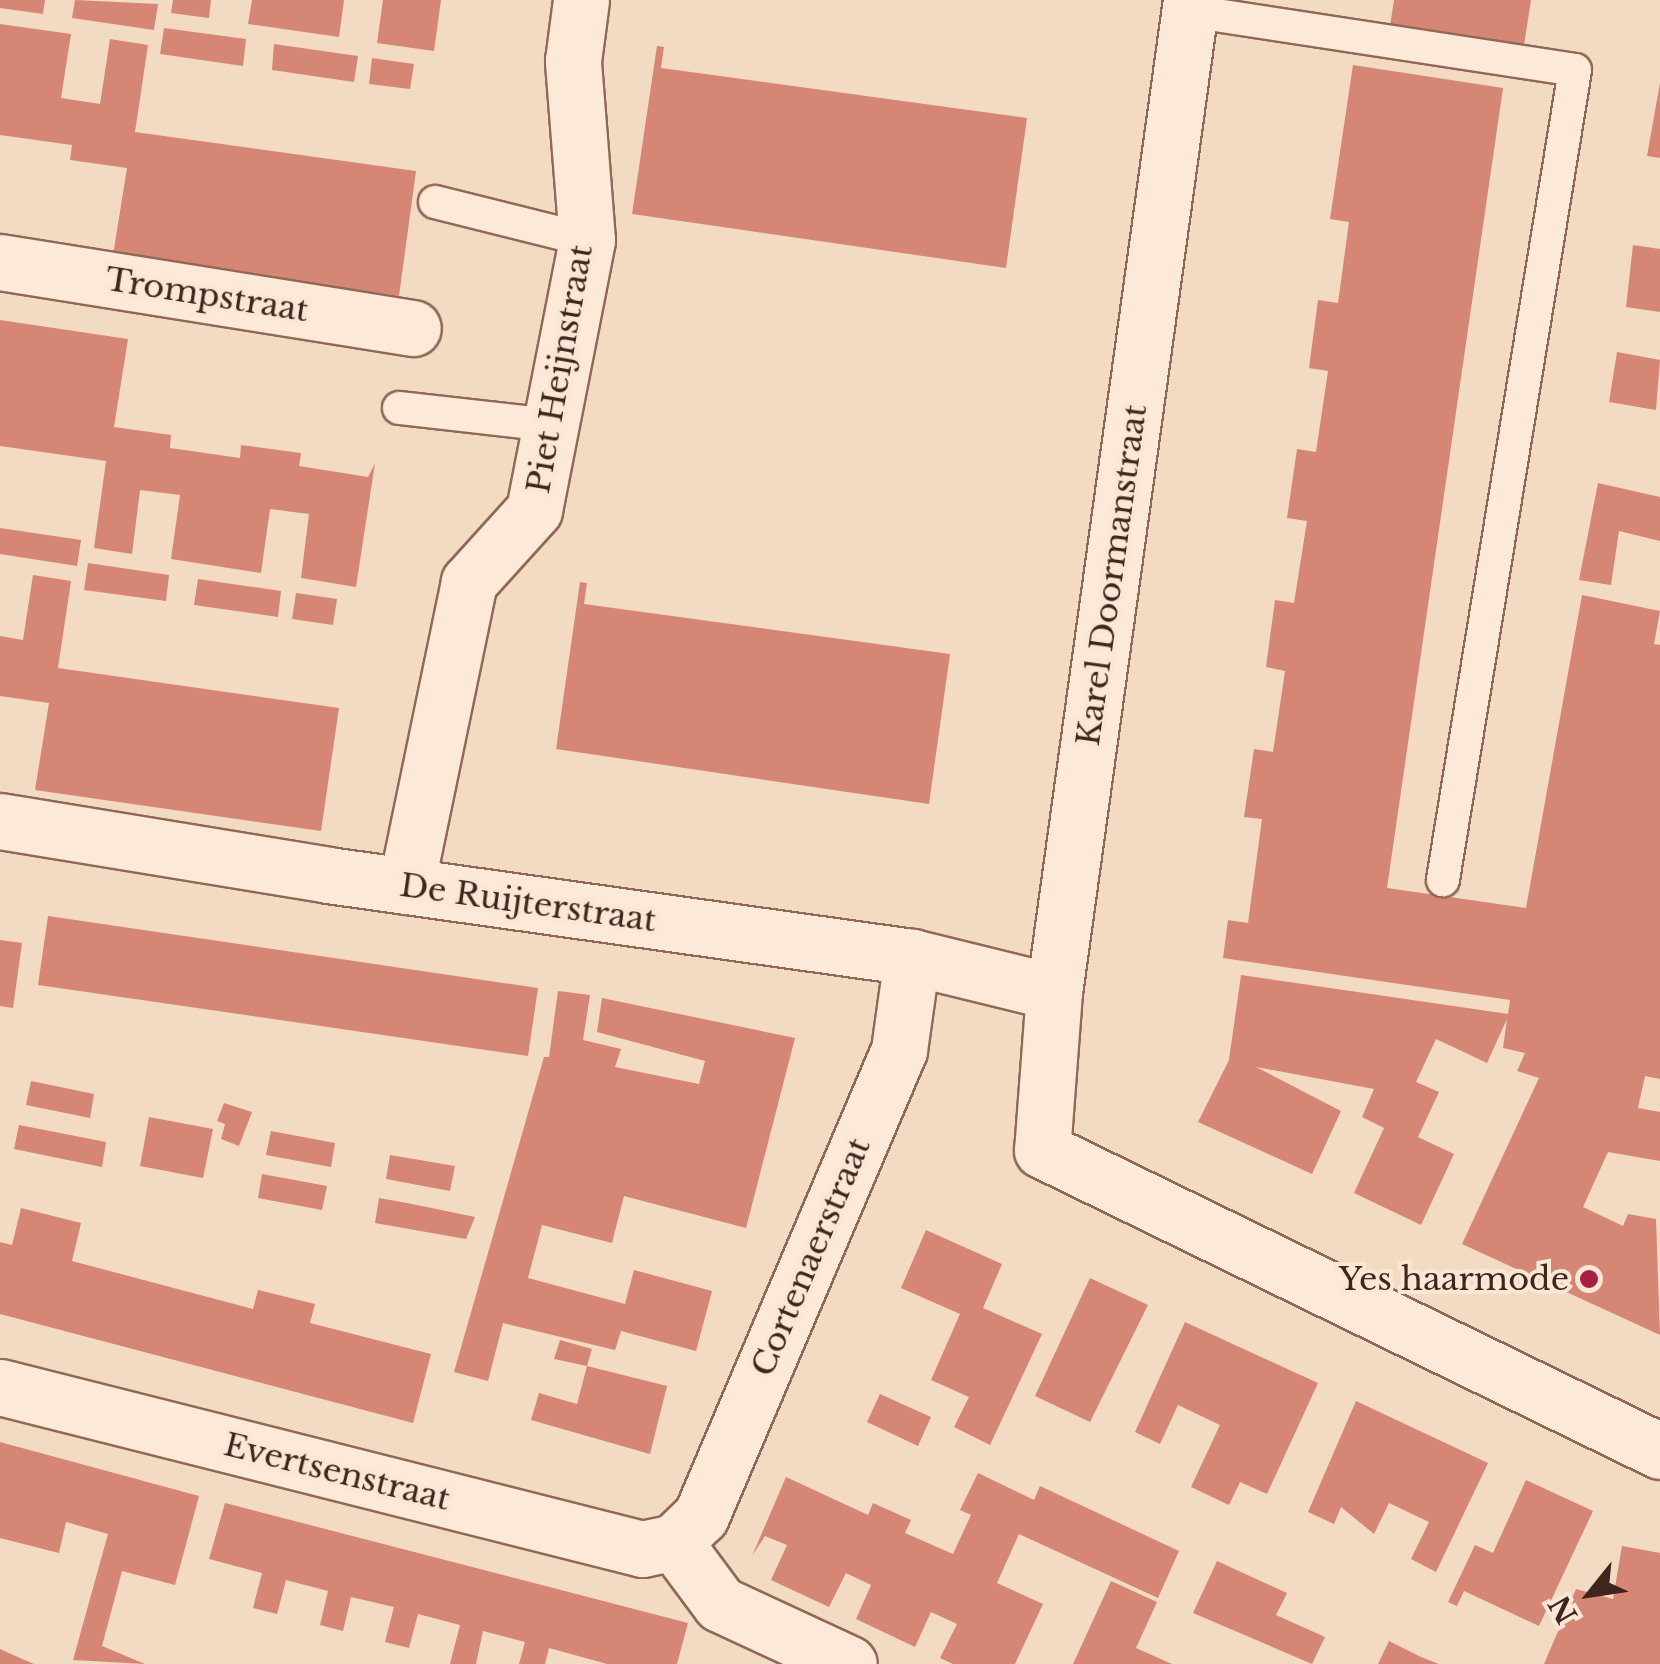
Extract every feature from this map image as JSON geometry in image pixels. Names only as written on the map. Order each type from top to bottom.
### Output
[{"type":"street","name":"Piet Heijnstraat","points":[[406,886],[469,582],[534,510],[587,240],[574,62],[581,0]]},
{"type":"street","name":"Karel Doormanstraat","points":[[1191,5],[1054,992],[1042,1150],[1660,1450]]},
{"type":"street","name":"Trompstraat","points":[[0,262],[413,328]]},
{"type":"street","name":"De Ruijterstraat","points":[[0,821],[406,886],[912,957],[1054,992]]},
{"type":"street","name":"Cortenaerstraat","points":[[674,1542],[701,1516],[899,1050],[912,957]]},
{"type":"street","name":"Evertsenstraat","points":[[0,1387],[642,1549],[674,1542]]},
{"type":"street","points":[[674,1542],[720,1604],[849,1664]]},
{"type":"lane","points":[[1191,5],[1574,70],[1443,880]]},
{"type":"lane","points":[[435,202],[587,240]]},
{"type":"lane","points":[[399,408],[550,426]]},
{"type":"building","points":[[0,0],[45,0],[43,14],[0,8]]},
{"type":"building","points":[[75,0],[158,4],[154,30],[72,18]]},
{"type":"building","points":[[173,0],[211,0],[209,18],[171,13]]},
{"type":"building","points":[[252,0],[344,0],[339,37],[248,24]]},
{"type":"building","points":[[383,0],[441,0],[434,51],[377,43]]},
{"type":"building","points":[[1394,0],[1531,0],[1524,45],[1390,26]]},
{"type":"building","points":[[0,24],[71,34],[61,98],[100,104],[110,39],[148,45],[135,132],[416,171],[399,296],[113,255],[127,168],[70,160],[72,145],[0,135]]},
{"type":"building","points":[[164,28],[246,39],[243,66],[160,54]]},
{"type":"building","points":[[274,44],[358,56],[354,82],[272,70]]},
{"type":"building","points":[[657,46],[664,47],[661,68],[1027,118],[1006,268],[632,214]]},
{"type":"building","points":[[372,58],[414,64],[410,89],[369,84]]},
{"type":"building","points":[[1353,65],[1503,88],[1387,888],[1526,908],[1582,595],[1660,611],[1654,644],[1660,645],[1660,1079],[1645,1076],[1638,1108],[1660,1112],[1660,1161],[1608,1152],[1583,1207],[1623,1226],[1628,1214],[1656,1219],[1660,1335],[1462,1244],[1539,1078],[1517,1071],[1525,1053],[1503,1048],[1507,1019],[1487,1063],[1436,1039],[1416,1082],[1439,1092],[1418,1137],[1454,1154],[1421,1225],[1354,1193],[1384,1128],[1362,1117],[1374,1089],[1256,1067],[1341,1111],[1312,1174],[1198,1122],[1229,1060],[1241,975],[1508,1014],[1510,1000],[1223,958],[1228,920],[1248,923],[1262,819],[1244,817],[1254,749],[1273,752],[1285,671],[1266,667],[1275,600],[1294,603],[1307,521],[1287,518],[1297,449],[1316,452],[1328,371],[1309,368],[1318,300],[1338,303],[1349,222],[1330,219]]},
{"type":"building","points":[[1660,83],[1660,158],[1647,156]]},
{"type":"building","points":[[1633,245],[1660,249],[1660,312],[1626,307]]},
{"type":"building","points":[[0,320],[128,339],[114,427],[171,435],[170,448],[240,458],[241,445],[301,453],[299,466],[368,477],[375,463],[356,587],[301,578],[309,514],[270,509],[261,573],[171,559],[180,495],[140,490],[132,554],[94,548],[106,461],[0,446]]},
{"type":"building","points":[[1617,352],[1660,360],[1656,410],[1609,402]]},
{"type":"building","points":[[1598,483],[1660,497],[1660,541],[1619,531],[1611,585],[1579,580]]},
{"type":"building","points":[[0,528],[81,540],[77,566],[0,554]]},
{"type":"building","points":[[88,563],[169,575],[166,601],[84,590]]},
{"type":"building","points":[[33,575],[71,581],[58,668],[339,708],[321,831],[35,790],[49,703],[0,696],[0,636],[23,640]]},
{"type":"building","points":[[198,579],[281,591],[278,617],[194,605]]},
{"type":"building","points":[[580,582],[587,583],[584,604],[950,654],[929,804],[556,749]]},
{"type":"building","points":[[296,593],[337,599],[333,625],[292,619]]},
{"type":"building","points":[[48,916],[538,988],[528,1056],[38,985]]},
{"type":"building","points":[[0,940],[22,943],[13,1008],[0,1006]]},
{"type":"building","points":[[558,991],[590,995],[583,1040],[621,1049],[615,1067],[699,1084],[705,1061],[597,1032],[602,998],[795,1038],[746,1228],[624,1196],[612,1243],[542,1225],[528,1278],[625,1304],[634,1270],[712,1291],[696,1351],[621,1331],[615,1350],[503,1323],[488,1381],[454,1372],[544,1057],[549,1057]]},
{"type":"building","points":[[31,1081],[94,1094],[90,1118],[26,1105]]},
{"type":"building","points":[[224,1103],[252,1112],[239,1146],[221,1139],[225,1124],[217,1121]]},
{"type":"building","points":[[149,1117],[213,1129],[203,1178],[140,1166]]},
{"type":"building","points":[[19,1125],[106,1142],[102,1167],[14,1149]]},
{"type":"building","points":[[271,1131],[335,1143],[331,1167],[266,1155]]},
{"type":"building","points":[[390,1155],[455,1166],[450,1191],[386,1179]]},
{"type":"building","points":[[262,1174],[327,1186],[322,1210],[258,1198]]},
{"type":"building","points":[[379,1198],[475,1217],[466,1239],[375,1223]]},
{"type":"building","points":[[21,1208],[81,1223],[72,1261],[253,1309],[258,1290],[315,1304],[310,1323],[431,1354],[413,1423],[0,1314],[0,1242],[12,1245]]},
{"type":"building","points":[[926,1230],[1002,1264],[983,1308],[1042,1334],[990,1445],[954,1427],[969,1397],[931,1380],[960,1314],[901,1288]]},
{"type":"building","points":[[1090,1278],[1148,1305],[1090,1422],[1035,1396]]},
{"type":"building","points":[[1185,1322],[1318,1383],[1267,1494],[1240,1482],[1229,1505],[1191,1487],[1220,1425],[1178,1405],[1160,1444],[1135,1432]]},
{"type":"building","points":[[560,1340],[592,1349],[587,1366],[554,1359]]},
{"type":"building","points":[[587,1366],[667,1386],[650,1454],[531,1420],[539,1393],[577,1404]]},
{"type":"building","points":[[880,1394],[931,1417],[918,1446],[867,1422]]},
{"type":"building","points":[[1356,1401],[1488,1463],[1436,1572],[1411,1559],[1429,1522],[1389,1503],[1374,1534],[1341,1507],[1334,1524],[1308,1512]]},
{"type":"building","points":[[0,1442],[199,1496],[175,1585],[122,1571],[102,1646],[145,1664],[73,1660],[108,1534],[66,1522],[59,1553],[0,1538]]},
{"type":"building","points":[[978,1473],[1034,1500],[1040,1486],[1179,1551],[1158,1598],[1019,1534],[997,1583],[1043,1604],[1015,1664],[953,1664],[940,1658],[957,1624],[931,1612],[915,1647],[856,1619],[871,1585],[846,1573],[829,1607],[771,1580],[787,1545],[765,1536],[752,1556],[786,1477],[868,1515],[873,1503],[911,1520],[905,1533],[953,1554],[971,1515],[960,1510]]},
{"type":"building","points":[[1526,1480],[1593,1511],[1539,1626],[1464,1591],[1457,1606],[1448,1602],[1475,1545],[1493,1553]]},
{"type":"building","points":[[225,1503],[688,1623],[677,1664],[607,1664],[549,1648],[545,1664],[519,1664],[525,1642],[483,1631],[476,1664],[450,1664],[460,1625],[418,1614],[409,1648],[385,1642],[394,1607],[351,1597],[343,1631],[320,1625],[328,1591],[286,1580],[277,1614],[253,1608],[262,1573],[209,1559]]},
{"type":"building","points":[[1622,1546],[1660,1553],[1660,1664],[1544,1664],[1576,1589],[1613,1599]]},
{"type":"building","points":[[1217,1561],[1287,1593],[1276,1615],[1325,1637],[1312,1664],[1193,1613]]},
{"type":"building","points":[[1111,1581],[1157,1602],[1136,1648],[1172,1664],[1073,1664]]},
{"type":"building","points":[[1389,1641],[1421,1657],[1439,1664],[1378,1664]]},
{"type":"building","points":[[0,1649],[20,1658],[34,1664],[0,1664]]},
{"type":"place","name":"Yes haarmode","points":[[1589,1279]]}]
